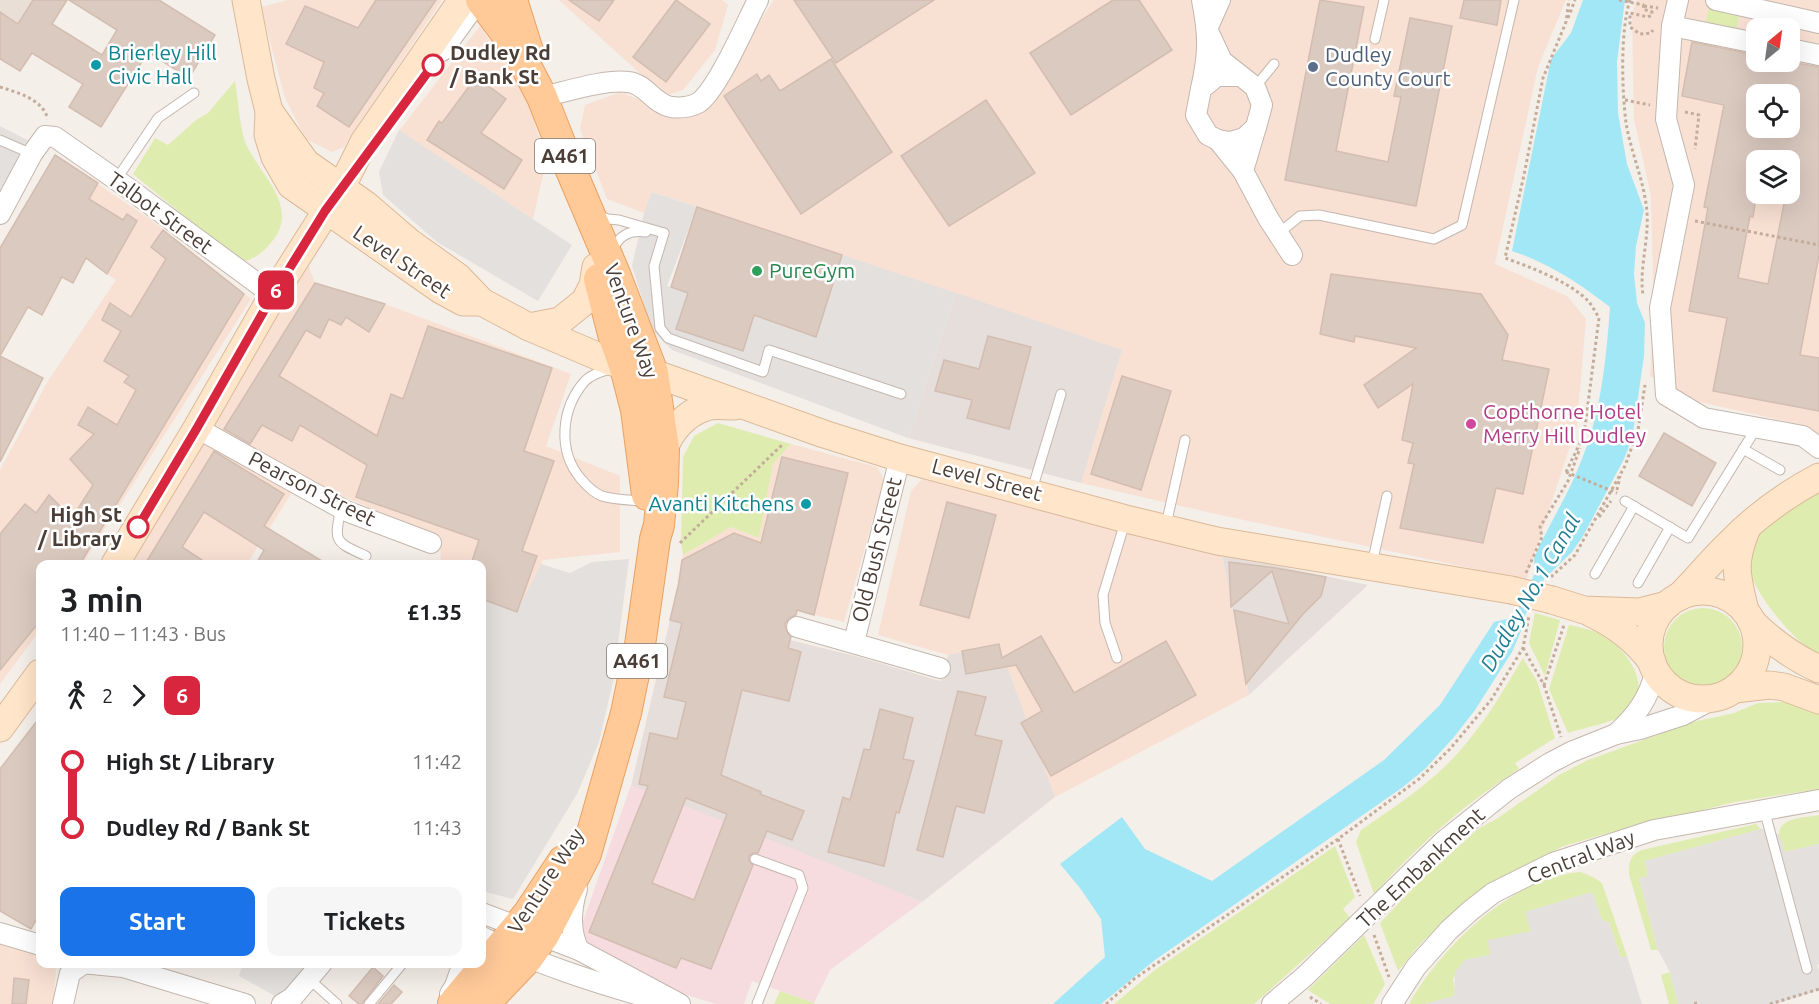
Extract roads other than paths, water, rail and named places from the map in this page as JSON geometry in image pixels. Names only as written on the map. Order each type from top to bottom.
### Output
[{"type":"main road","name":"Venture Way","points":[[453,1004],[515,941],[586,854],[609,780],[665,544],[636,410],[613,334],[603,264],[590,213],[542,97],[516,47],[480,0]]},
{"type":"main road","points":[[512,0],[542,97]]},
{"type":"main road","name":"Venture Way","points":[[603,264],[652,373],[664,449],[654,501]]},
{"type":"main road","name":"Venture Way","points":[[484,1004],[515,941],[609,780]]},
{"type":"street","points":[[246,0],[269,111]]},
{"type":"street","points":[[341,188],[364,142],[462,0]]},
{"type":"street","points":[[117,560],[325,211],[480,0]]},
{"type":"street","points":[[542,97],[599,84],[628,82],[640,86],[652,97],[669,106],[683,107],[698,102],[712,87],[758,0]]},
{"type":"street","points":[[1202,0],[1207,29],[1208,58],[1196,115],[1208,135],[1218,140],[1230,142],[1244,138],[1256,127]]},
{"type":"street","points":[[1220,0],[1207,29],[1222,61],[1246,81],[1262,105],[1243,171]]},
{"type":"street","points":[[1678,0],[1664,27],[1665,119],[1684,185],[1660,308],[1665,395],[1704,417],[1803,436],[1819,448]]},
{"type":"street","points":[[1716,0],[1819,23]]},
{"type":"street","points":[[1664,27],[1746,41]]},
{"type":"street","points":[[1800,51],[1819,55]]},
{"type":"street","points":[[1201,89],[1217,76],[1246,81]]},
{"type":"street","name":"Level Street","points":[[269,111],[306,163],[458,278],[482,302],[530,327],[609,361],[652,373],[824,434],[900,458],[1165,529],[1261,548],[1517,585],[1569,605]]},
{"type":"street","name":"Level Street","points":[[269,111],[268,135],[275,157],[291,185],[325,211],[441,290],[463,302],[482,302]]},
{"type":"street","name":"Talbot Street","points":[[32,153],[45,136],[55,137],[273,295]]},
{"type":"street","points":[[1218,140],[1243,171],[1268,218],[1292,255]]},
{"type":"street","points":[[0,214],[32,153]]},
{"type":"street","points":[[530,327],[560,321],[585,301],[603,264]]},
{"type":"street","points":[[664,449],[669,437],[688,415],[707,406],[747,406]]},
{"type":"street","name":"Pearson Street","points":[[197,428],[341,509],[431,543]]},
{"type":"street","name":"Old Bush Street","points":[[854,642],[900,458]]},
{"type":"street","points":[[1654,666],[1650,637],[1656,620],[1731,542],[1761,516],[1819,477]]},
{"type":"street","points":[[1725,693],[1746,679],[1757,651],[1757,636],[1748,617],[1736,564],[1738,550],[1746,529]]},
{"type":"street","points":[[1569,605],[1639,612],[1691,593],[1714,592],[1736,603],[1769,639],[1785,651],[1819,669]]},
{"type":"street","points":[[1569,605],[1623,631],[1639,644],[1664,682],[1675,691],[1688,697],[1701,699],[1769,685],[1784,687],[1819,700]]},
{"type":"street","name":"Old Bush Street","points":[[797,627],[940,668]]},
{"type":"street","name":"The Embankment","points":[[1616,734],[1642,707],[1650,692],[1654,666]]},
{"type":"street","points":[[0,728],[36,678]]},
{"type":"street","name":"The Embankment","points":[[1272,1004],[1312,970],[1444,840],[1509,789],[1550,763],[1616,734],[1640,729],[1683,714],[1725,693]]},
{"type":"street","name":"Central Way","points":[[1392,1004],[1416,967],[1470,911],[1493,893],[1553,863],[1654,830],[1819,800]]},
{"type":"street","points":[[579,950],[574,940],[571,909],[586,854]]},
{"type":"street","points":[[486,916],[515,941],[572,975],[670,1004]]},
{"type":"street","points":[[0,933],[36,944]]},
{"type":"street","points":[[515,941],[579,950],[680,1004]]},
{"type":"street","points":[[63,1004],[70,973],[76,968]]},
{"type":"street","points":[[132,968],[245,1004]]},
{"type":"street","points":[[288,1002],[318,968]]},
{"type":"street","points":[[443,1004],[455,986],[461,968]]},
{"type":"lane","points":[[1375,39],[1384,0]]},
{"type":"lane","points":[[1279,233],[1300,216],[1319,215],[1434,239],[1462,225],[1514,0]]},
{"type":"lane","points":[[1246,81],[1274,64]]},
{"type":"lane","points":[[116,180],[158,118],[195,93]]},
{"type":"lane","points":[[0,141],[32,153]]},
{"type":"lane","points":[[590,213],[608,219],[620,219],[664,233]]},
{"type":"lane","points":[[603,264],[618,240],[626,233],[635,231],[664,233]]},
{"type":"lane","points":[[664,233],[654,266],[660,328],[668,338],[763,372],[769,350],[901,394]]},
{"type":"lane","points":[[624,365],[594,374],[585,380],[571,404],[564,447],[571,468],[586,485],[602,496],[654,501]]},
{"type":"lane","points":[[1032,493],[1061,394]]},
{"type":"lane","points":[[1625,501],[1688,538],[1756,427]]},
{"type":"lane","points":[[1165,529],[1185,440]]},
{"type":"lane","points":[[1743,449],[1780,470]]},
{"type":"lane","points":[[1372,565],[1387,496]]},
{"type":"lane","points":[[1595,574],[1634,506]]},
{"type":"lane","points":[[341,509],[337,526],[341,545],[366,556]]},
{"type":"lane","points":[[1118,658],[1105,623],[1103,595],[1126,519]]},
{"type":"lane","points":[[1638,583],[1670,527]]},
{"type":"lane","points":[[1764,809],[1807,969]]},
{"type":"lane","points":[[755,859],[799,875],[803,888],[757,1004]]},
{"type":"lane","points":[[369,1004],[399,968]]},
{"type":"lane","points":[[309,978],[337,1004]]},
{"type":"water","name":"Dudley No.1 Canal","points":[[1583,0],[1625,0],[1617,62],[1618,113],[1627,164],[1644,210],[1636,246],[1634,274],[1637,303],[1645,323],[1644,356],[1632,439],[1624,459],[1583,536],[1572,552],[1544,579],[1532,609],[1526,613],[1512,652],[1475,710],[1425,769],[1403,787],[1155,960],[1101,1004],[1053,1004],[1105,957],[1101,919],[1060,864],[1122,817],[1145,849],[1212,881],[1384,760],[1440,705],[1494,622],[1507,619],[1516,613],[1535,573],[1534,558],[1569,488],[1587,445],[1598,407],[1607,347],[1610,307],[1564,275],[1512,251],[1551,59],[1571,33]]},
{"type":"place","name":"Brierley Hill Civic Hall","points":[[96,65]]},
{"type":"place","name":"Dudley Rd / Bank St","points":[[433,65]]},
{"type":"place","name":"Dudley County Court","points":[[1313,67]]},
{"type":"place","name":"PureGym","points":[[757,271]]},
{"type":"place","name":"Copthorne Hotel Merry Hill Dudley","points":[[1471,424]]},
{"type":"place","name":"Avanti Kitchens","points":[[806,504]]},
{"type":"place","name":"High St / Library","points":[[138,527]]}]
